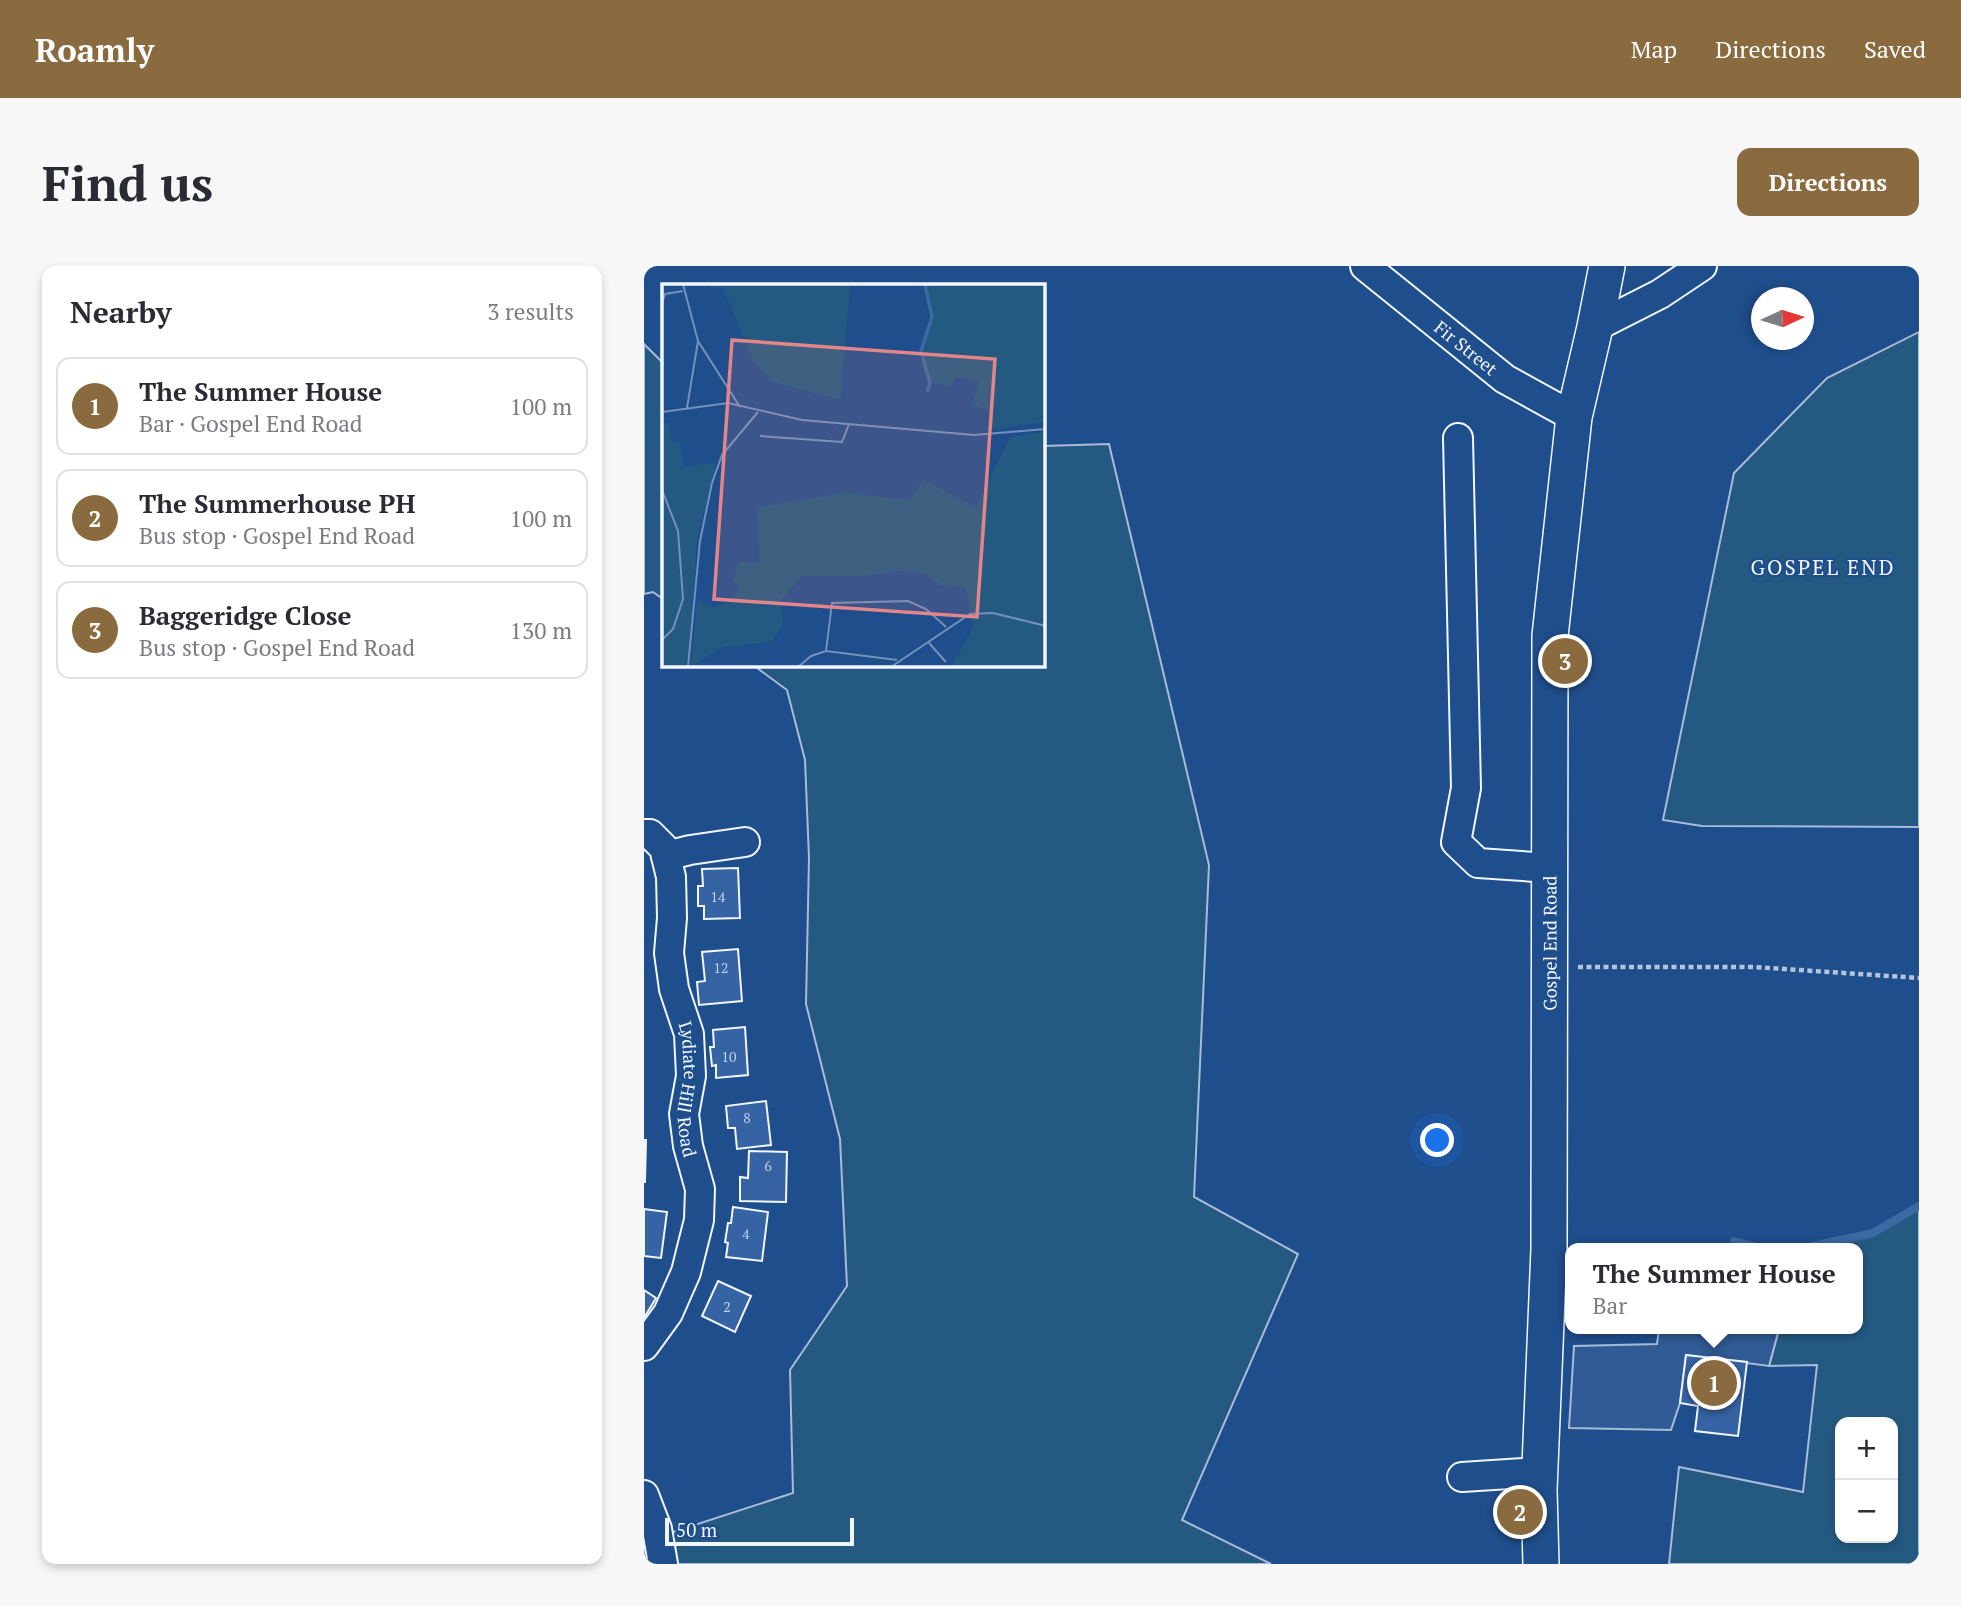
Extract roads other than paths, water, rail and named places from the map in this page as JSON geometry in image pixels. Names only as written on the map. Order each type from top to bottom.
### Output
[{"type":"main road","name":"Gospel End Road","points":[[1541,1564],[1540,1472],[1549,1249],[1550,636],[1574,417],[1607,266]]},
{"type":"street","name":"Fir Street","points":[[1365,266],[1505,379],[1574,417]]},
{"type":"street","points":[[1595,327],[1660,294],[1702,266]]},
{"type":"street","points":[[1458,438],[1466,788],[1456,842],[1478,863],[1550,868]]},
{"type":"street","points":[[644,834],[650,834],[664,848],[666,856],[746,842]]},
{"type":"street","name":"Lydiate Hill Road","points":[[644,1346],[668,1313],[686,1272],[699,1220],[700,1189],[688,1146],[684,1114],[691,1076],[689,1034],[674,989],[669,953],[673,918],[671,877],[666,856]]},
{"type":"street","points":[[1462,1477],[1540,1472]]},
{"type":"street","points":[[644,1494],[657,1529],[663,1564]]},
{"type":"waterway","points":[[1826,1243],[1873,1233],[1919,1206]]},
{"type":"waterway","points":[[1734,1241],[1741,1243]]},
{"type":"place","name":"Baggeridge Close","points":[[1565,661]]},
{"type":"place","name":"The Summer House","points":[[1714,1383]]},
{"type":"place","name":"The Summerhouse PH","points":[[1520,1512]]},
{"type":"district","name":"GOSPEL END","points":[[1823,567]]}]
